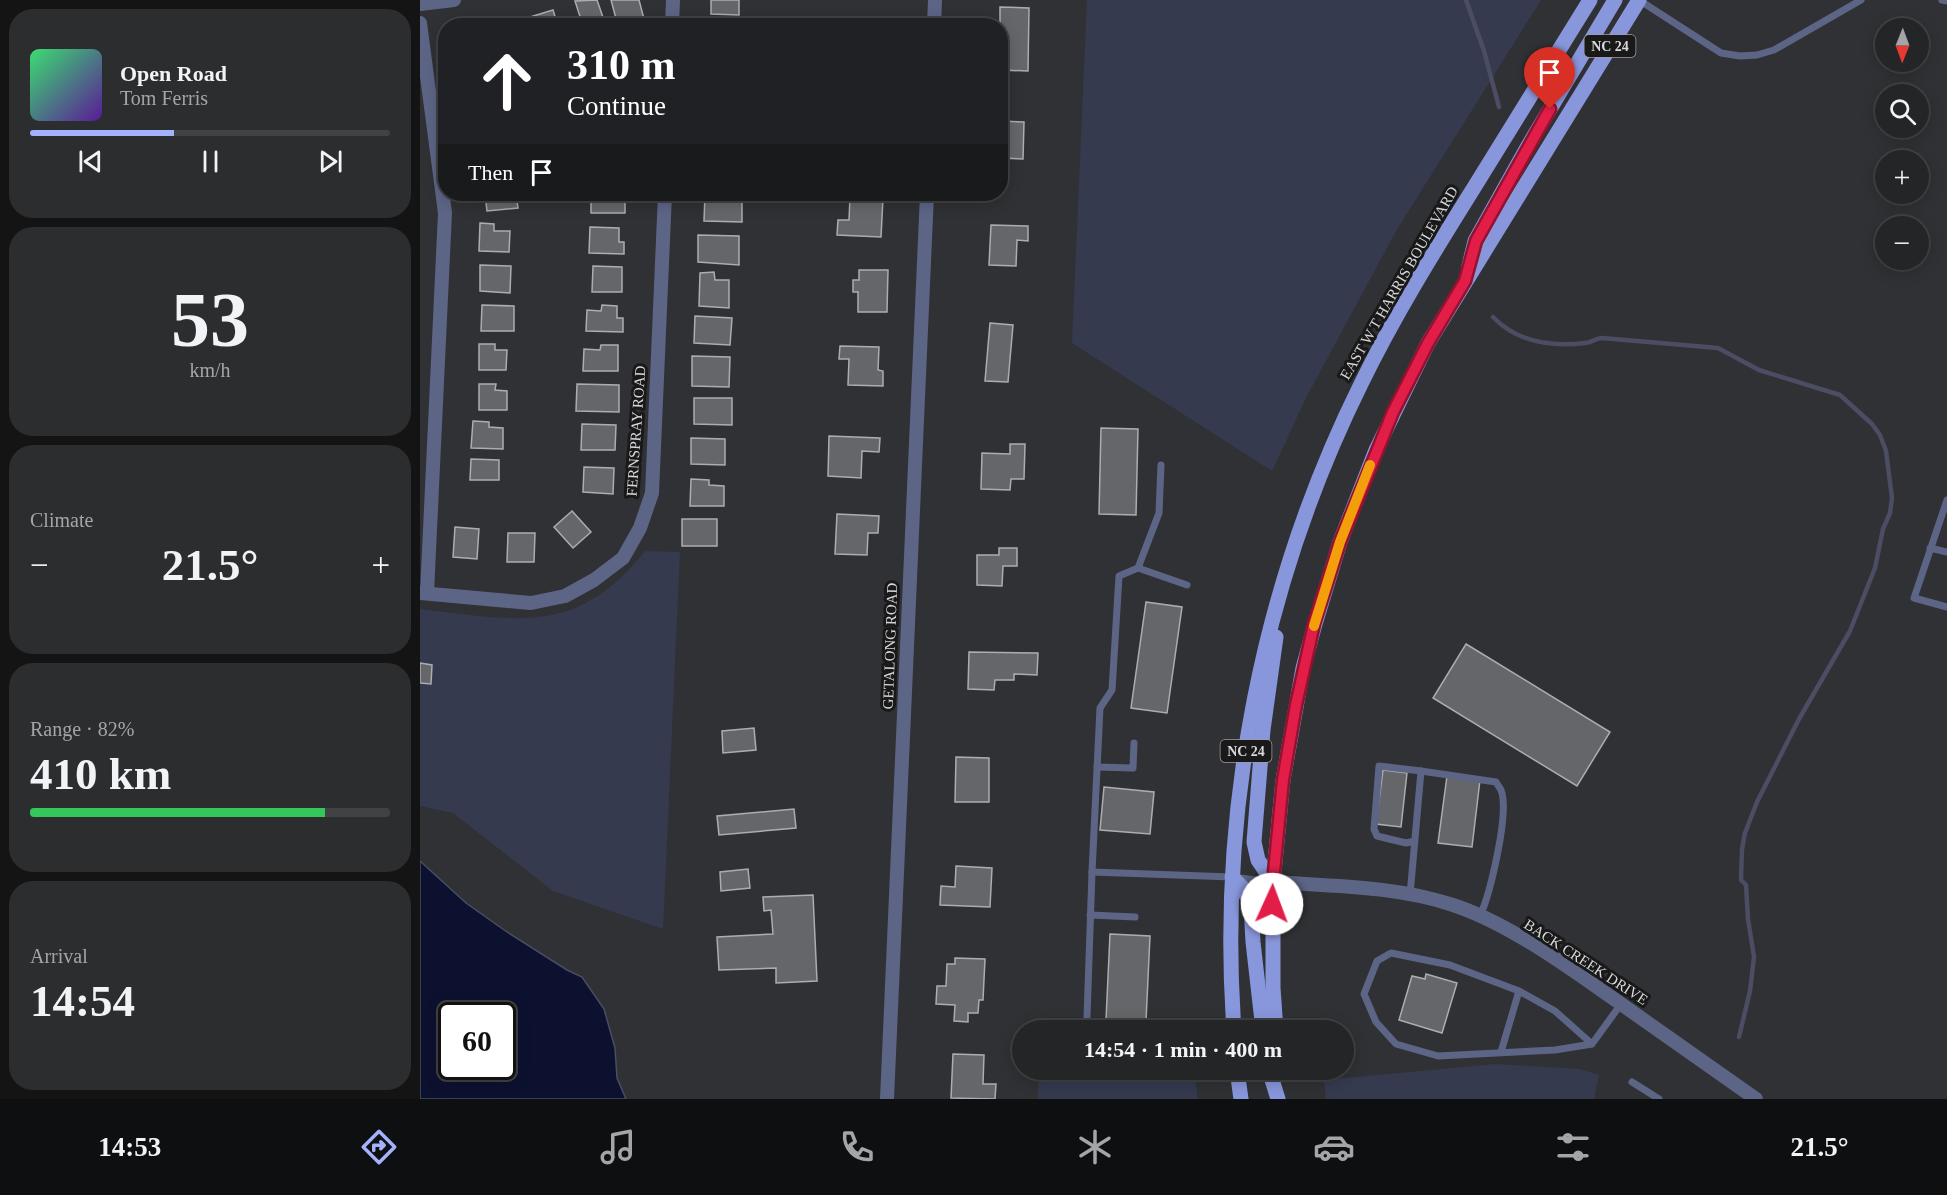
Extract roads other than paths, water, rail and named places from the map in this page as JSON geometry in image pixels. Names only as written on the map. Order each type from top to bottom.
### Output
[{"type":"main road","name":"EAST W T HARRIS BOULEVARD","points":[[1233,1020],[1231,987],[1232,877],[1236,825],[1251,716],[1268,637],[1284,580],[1319,478],[1378,350],[1443,237],[1590,0]]},
{"type":"main road","points":[[1465,281],[1476,241],[1528,146],[1615,0]]},
{"type":"main road","name":"NC 24","points":[[1275,1020],[1273,882],[1283,780],[1303,668],[1327,581],[1358,495],[1393,412],[1428,343],[1639,0]]},
{"type":"main road","points":[[1273,882],[1258,860],[1254,842],[1264,720],[1284,580]]},
{"type":"main road","points":[[1232,877],[1243,888],[1251,906],[1262,1020]]},
{"type":"main road","points":[[1238,1080],[1240,1099]]},
{"type":"main road","points":[[1272,1080],[1278,1099]]},
{"type":"main road","points":[[1281,1080],[1283,1099]]},
{"type":"street","points":[[420,4],[454,0]]},
{"type":"street","points":[[672,18],[673,0]]},
{"type":"street","points":[[934,18],[935,0]]},
{"type":"street","points":[[420,23],[438,160]]},
{"type":"street","points":[[423,593],[445,213],[443,201]]},
{"type":"street","name":"FERNSPRAY ROAD","points":[[423,593],[531,603],[565,596],[594,580],[623,558],[640,528],[652,493],[665,201]]},
{"type":"street","name":"GETALONG ROAD","points":[[887,1099],[927,201]]},
{"type":"street","name":"BACK CREEK DRIVE","points":[[1273,882],[1386,891],[1454,905],[1480,916],[1557,959],[1621,1004],[1741,1095],[1756,1099]]},
{"type":"lane","points":[[1639,0],[1721,53],[1740,56],[1757,55],[1774,50],[1861,0]]},
{"type":"lane","points":[[1942,0],[1947,2]]},
{"type":"lane","points":[[1087,1017],[1100,708],[1112,690],[1119,576],[1138,567],[1159,513],[1161,465]]},
{"type":"lane","points":[[1947,500],[1914,598],[1947,606]]},
{"type":"lane","points":[[1930,548],[1947,552]]},
{"type":"lane","points":[[1138,567],[1188,585]]},
{"type":"lane","points":[[1097,767],[1133,768],[1134,743]]},
{"type":"lane","points":[[1415,841],[1406,843],[1377,836],[1374,829],[1379,766],[1496,782],[1501,789],[1503,801],[1497,855],[1487,900],[1480,916]]},
{"type":"lane","points":[[1410,895],[1421,771]]},
{"type":"lane","points":[[1092,872],[1232,877],[1273,882]]},
{"type":"lane","points":[[1090,915],[1135,917]]},
{"type":"lane","points":[[1592,1044],[1555,1011],[1519,991],[1450,964],[1391,953],[1377,961],[1365,994],[1376,1022],[1396,1044],[1438,1056],[1555,1050],[1592,1044],[1621,1004]]},
{"type":"lane","points":[[1501,1052],[1519,991]]},
{"type":"lane","points":[[1632,1082],[1659,1099]]},
{"type":"water","points":[[420,861],[466,903],[507,932],[582,977],[604,1009],[615,1048],[617,1078],[626,1099],[420,1099]]},
{"type":"waterway","points":[[1466,0],[1484,51],[1499,107]]},
{"type":"waterway","points":[[1493,317],[1513,332],[1547,343],[1585,343],[1602,338],[1718,348],[1759,370],[1840,395],[1872,424],[1880,435],[1886,451],[1892,498],[1875,568],[1850,631],[1799,719],[1757,802],[1745,833],[1741,880],[1746,885],[1754,957],[1750,991],[1739,1037]]}]
